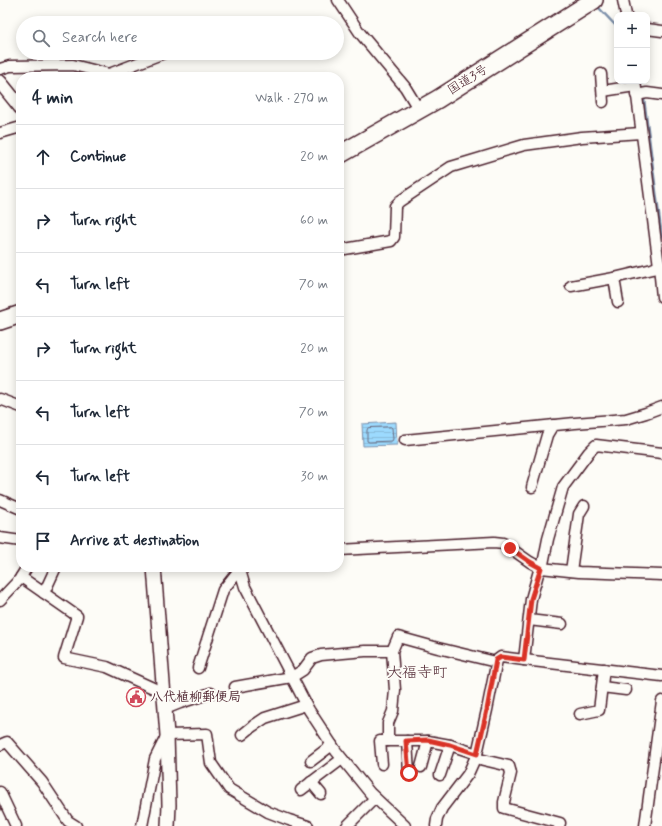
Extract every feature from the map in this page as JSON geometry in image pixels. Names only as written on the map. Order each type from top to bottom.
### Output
[{"type":"highway","name":"国道3号","points":[[344,152],[419,110],[594,0]]},
{"type":"highway","points":[[0,321],[16,316]]},
{"type":"street","points":[[338,0],[360,33],[405,87],[419,110]]},
{"type":"street","points":[[623,0],[625,12]]},
{"type":"street","points":[[650,29],[662,31]]},
{"type":"street","points":[[114,72],[146,60]]},
{"type":"street","points":[[0,69],[10,66],[73,65],[101,72]]},
{"type":"street","points":[[601,74],[603,102]]},
{"type":"street","points":[[0,82],[16,102]]},
{"type":"street","points":[[602,91],[635,88],[647,93],[662,96]]},
{"type":"street","points":[[635,88],[661,266],[662,297]]},
{"type":"street","points":[[0,133],[16,128]]},
{"type":"street","points":[[344,249],[391,241],[394,237],[395,206],[400,201],[451,167],[524,145],[641,133]]},
{"type":"street","points":[[571,286],[614,278],[661,266]]},
{"type":"street","points":[[614,278],[618,302]]},
{"type":"street","points":[[0,399],[16,406]]},
{"type":"street","points":[[405,440],[626,419],[662,407]]},
{"type":"street","points":[[532,487],[547,435],[553,425]]},
{"type":"street","points":[[524,660],[531,599],[541,568],[544,564],[548,539],[563,487],[589,452],[596,446],[662,453]]},
{"type":"street","points":[[0,500],[16,507]]},
{"type":"street","points":[[571,571],[579,514],[584,506]]},
{"type":"street","points":[[0,538],[16,540]]},
{"type":"street","points":[[344,550],[494,542],[503,543],[541,568],[579,572],[662,575]]},
{"type":"street","points":[[0,600],[24,572]]},
{"type":"street","points":[[44,593],[54,572]]},
{"type":"street","points":[[154,572],[167,735],[169,804],[168,826]]},
{"type":"street","points":[[198,668],[223,590],[237,572]]},
{"type":"street","points":[[240,572],[245,587],[292,678],[306,704],[332,745],[370,793],[405,826]]},
{"type":"street","points":[[21,577],[77,616],[64,658],[106,667],[164,693]]},
{"type":"street","points":[[529,620],[562,624]]},
{"type":"street","points":[[388,741],[388,723],[393,710],[394,690],[392,652],[398,637],[496,662]]},
{"type":"street","points":[[235,687],[292,678],[303,670],[312,658],[321,655],[365,651],[392,652]]},
{"type":"street","points":[[436,826],[437,819],[442,808],[468,774],[476,756],[487,710],[496,660],[501,657],[662,676]]},
{"type":"street","points":[[580,714],[599,710],[604,669]]},
{"type":"street","points":[[602,687],[626,690]]},
{"type":"street","points":[[165,709],[211,693]]},
{"type":"street","points":[[645,826],[658,749],[662,701]]},
{"type":"street","points":[[242,735],[265,718],[306,704]]},
{"type":"street","points":[[167,735],[207,734],[211,763],[229,789],[268,812],[308,826]]},
{"type":"street","points":[[142,826],[155,759],[167,735]]},
{"type":"street","points":[[382,764],[380,741],[428,741],[450,745],[476,756],[509,766],[511,773],[504,808],[560,823],[559,826]]},
{"type":"street","points":[[406,741],[409,773]]},
{"type":"street","points":[[421,767],[428,741]]},
{"type":"street","points":[[0,745],[7,742],[42,782],[68,821],[76,826]]},
{"type":"street","points":[[311,761],[332,745]]},
{"type":"street","points":[[440,775],[450,745]]},
{"type":"street","points":[[301,790],[342,759]]},
{"type":"street","points":[[311,782],[321,794]]},
{"type":"street","points":[[0,792],[16,826]]},
{"type":"street","points":[[347,826],[375,798]]},
{"type":"street","points":[[7,826],[12,816]]},
{"type":"water","points":[[396,422],[397,445],[363,446],[362,424]]},
{"type":"waterway","points":[[599,8],[614,24]]},
{"type":"waterway","points":[[644,99],[662,238]]},
{"type":"place","name":"八代植柳郵便局","points":[[136,697]]},
{"type":"district","name":"大福寺町","points":[[417,673]]},
{"type":"route","points":[[409,773],[406,741],[428,740],[450,745],[477,754],[496,660],[501,657],[524,660],[531,599],[541,568],[510,548]]}]
